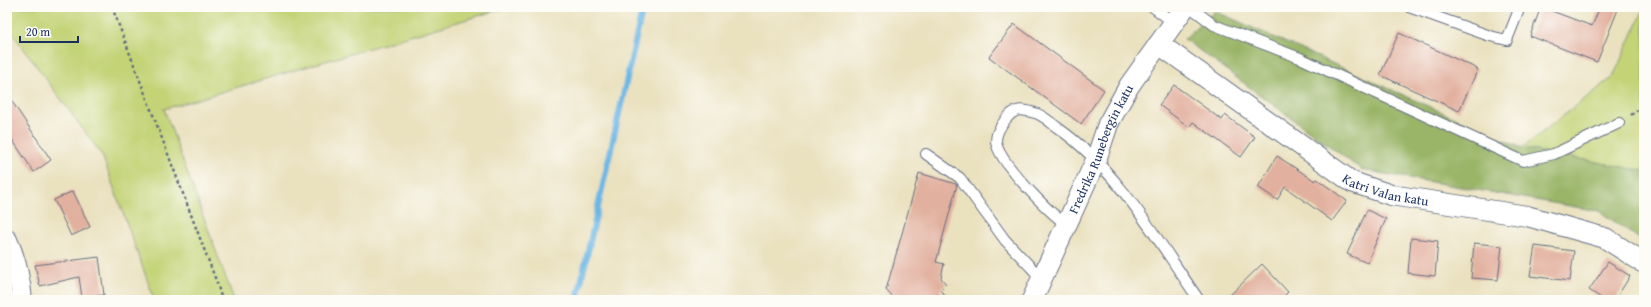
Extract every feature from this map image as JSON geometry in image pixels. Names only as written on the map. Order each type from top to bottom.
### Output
[{"type":"street","name":"Fredrika Runebergin katu","points":[[1032,300],[1096,160],[1108,124],[1125,92],[1185,7]]},
{"type":"street","name":"Katri Valan katu","points":[[1159,44],[1352,182],[1391,195],[1527,216],[1549,222],[1605,238],[1644,263]]},
{"type":"street","points":[[7,240],[13,253],[20,279],[22,300]]},
{"type":"lane","points":[[1153,7],[1174,23]]},
{"type":"lane","points":[[1190,7],[1214,25],[1300,58],[1523,161],[1554,154],[1619,123]]},
{"type":"lane","points":[[1409,7],[1490,36],[1507,40],[1520,7]]},
{"type":"lane","points":[[1067,226],[1033,195],[1000,154],[996,141],[998,131],[1012,112],[1020,109],[1037,113],[1079,144],[1096,160],[1134,205],[1199,300]]},
{"type":"lane","points":[[926,154],[960,178],[1005,240],[1042,279]]},
{"type":"path","points":[[112,7],[217,283],[222,300]]},
{"type":"green space","points":[[7,7],[508,7],[164,109],[234,300],[152,300],[153,296],[102,155],[7,26]]},
{"type":"green space","points":[[1644,9],[1644,171],[1522,148],[1613,77]]},
{"type":"green space","points":[[1215,11],[1522,148],[1644,171],[1644,242],[1599,211],[1362,170],[1184,39]]},
{"type":"building","points":[[1541,7],[1592,26],[1600,7],[1619,7],[1597,62],[1530,36]]},
{"type":"building","points":[[1014,24],[1104,90],[1081,124],[989,57]]},
{"type":"building","points":[[1399,33],[1478,69],[1459,111],[1380,75]]},
{"type":"building","points":[[1174,85],[1222,120],[1225,115],[1255,137],[1241,157],[1193,122],[1189,127],[1159,105]]},
{"type":"building","points":[[7,94],[51,160],[34,172],[7,132]]},
{"type":"building","points":[[1277,156],[1315,181],[1317,179],[1347,201],[1332,221],[1285,187],[1277,200],[1258,187]]},
{"type":"building","points":[[919,173],[957,185],[936,262],[944,264],[941,278],[946,284],[940,290],[949,300],[895,300],[886,290]]},
{"type":"building","points":[[73,191],[90,227],[71,236],[54,200]]},
{"type":"building","points":[[1367,210],[1386,219],[1367,263],[1347,254]]},
{"type":"building","points":[[1411,238],[1438,241],[1435,276],[1408,273]]},
{"type":"building","points":[[1474,243],[1502,246],[1498,280],[1471,278]]},
{"type":"building","points":[[1535,246],[1574,251],[1570,281],[1530,276]]},
{"type":"building","points":[[99,257],[104,295],[82,298],[79,277],[40,286],[35,265]]},
{"type":"building","points":[[1608,262],[1630,276],[1615,300],[1604,300],[1589,290]]},
{"type":"building","points":[[1262,264],[1288,292],[1280,300],[1225,300]]},
{"type":"waterway","points":[[577,300],[643,7]]}]
